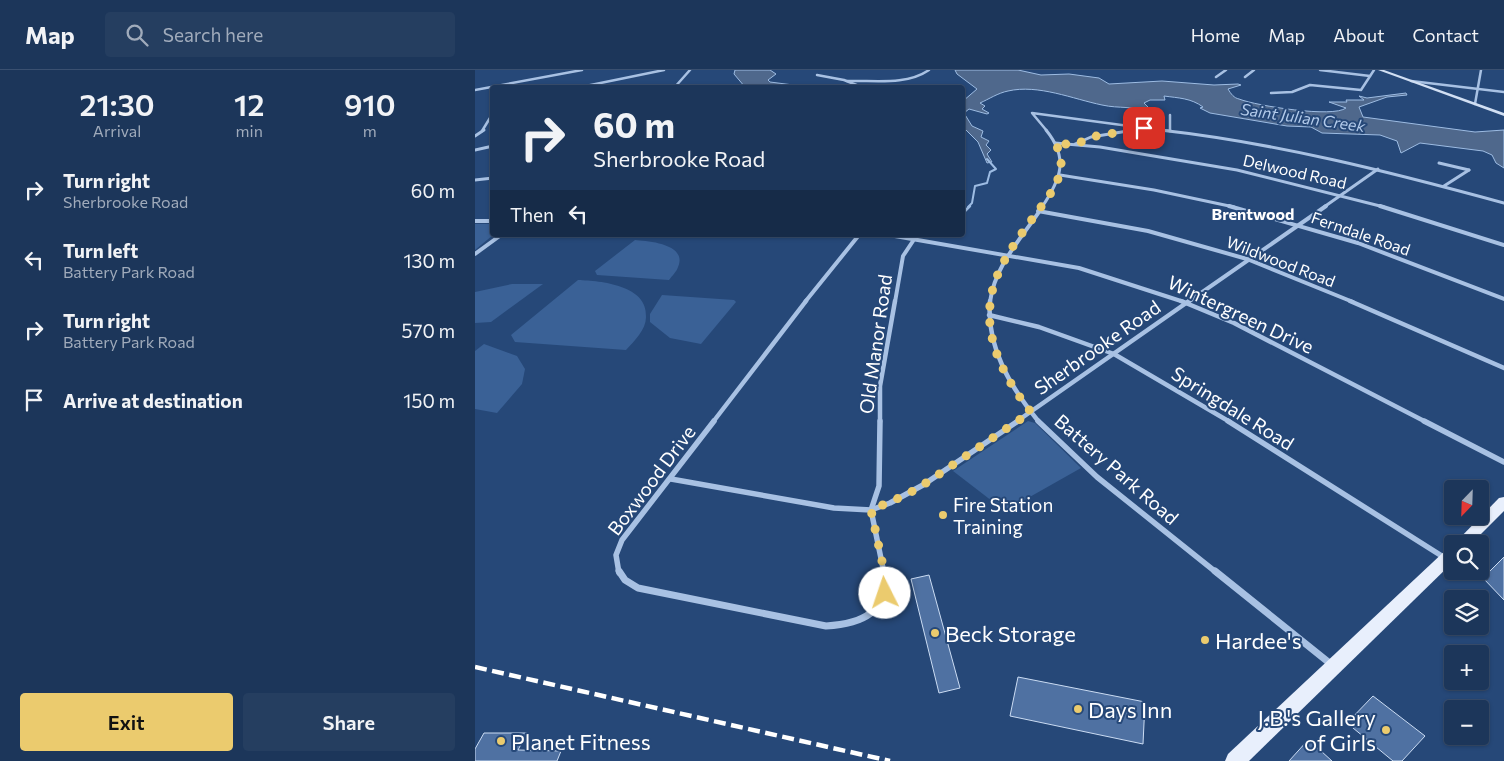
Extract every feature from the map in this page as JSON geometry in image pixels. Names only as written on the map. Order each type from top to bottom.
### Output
[{"type":"main road","points":[[1380,70],[1504,115]]},
{"type":"main road","points":[[1470,535],[1504,502]]},
{"type":"main road","points":[[1235,761],[1444,560]]},
{"type":"street","points":[[502,85],[582,70]]},
{"type":"street","points":[[591,85],[664,70]]},
{"type":"street","points":[[677,85],[690,70]]},
{"type":"street","points":[[847,81],[909,79],[921,76],[929,70]]},
{"type":"street","points":[[1215,77],[1226,70]]},
{"type":"street","points":[[1248,70],[1253,70]]},
{"type":"street","points":[[1245,77],[1253,70]]},
{"type":"street","points":[[1320,70],[1370,76]]},
{"type":"street","points":[[1271,93],[1292,92],[1307,85],[1361,90],[1373,70]]},
{"type":"street","points":[[1475,104],[1481,70]]},
{"type":"street","points":[[817,75],[847,81],[857,85]]},
{"type":"street","points":[[1411,81],[1504,92]]},
{"type":"street","points":[[475,90],[490,87]]},
{"type":"street","points":[[1060,175],[1061,154],[1032,112],[1237,140],[1378,169],[1504,203]]},
{"type":"street","points":[[1170,116],[1170,131]]},
{"type":"street","points":[[475,136],[485,129],[490,119]]},
{"type":"street","points":[[1055,143],[1075,145],[1091,137],[1144,128]]},
{"type":"street","name":"Delwood Road","points":[[1075,145],[1218,166],[1341,194],[1504,246]]},
{"type":"street","points":[[475,150],[490,147]]},
{"type":"street","points":[[1439,163],[1469,170],[1444,186]]},
{"type":"street","name":"Sherbrooke Road","points":[[671,479],[834,508],[871,510],[915,490],[1031,412],[1378,169]]},
{"type":"street","name":"Battery Park Road","points":[[1060,175],[996,278],[989,314],[993,341],[1005,373],[1031,412],[1070,453],[1332,666]]},
{"type":"street","name":"Ferndale Road","points":[[1060,175],[1174,193],[1297,224],[1364,246],[1504,299]]},
{"type":"street","points":[[475,180],[490,178]]},
{"type":"street","name":"Wildwood Road","points":[[1038,211],[1148,232],[1247,259],[1323,289],[1504,368]]},
{"type":"street","points":[[475,221],[490,221]]},
{"type":"street","points":[[475,254],[498,237]]},
{"type":"street","name":"Boxwood Drive","points":[[857,237],[821,281],[618,547],[615,568],[626,583],[638,588],[826,626],[840,626],[859,621],[875,610],[885,593],[885,575],[871,510]]},
{"type":"street","name":"Wintergreen Drive","points":[[897,237],[1103,274],[1187,303],[1234,323],[1504,462]]},
{"type":"street","name":"Old Manor Road","points":[[871,510],[879,486],[880,386],[903,256],[913,241]]},
{"type":"street","name":"Springdale Road","points":[[989,314],[1039,327],[1114,354],[1444,552]]},
{"type":"shaded area","points":[[475,224],[490,224],[491,237],[475,250]]},
{"type":"shaded area","points":[[635,240],[665,245],[677,253],[680,259],[678,267],[669,280],[597,275],[595,271]]},
{"type":"shaded area","points":[[578,280],[621,287],[631,291],[645,306],[646,317],[644,326],[626,350],[515,342],[511,335]]},
{"type":"shaded area","points":[[512,284],[543,284],[491,322],[475,323],[475,292]]},
{"type":"shaded area","points":[[662,295],[734,300],[736,302],[701,344],[670,338],[650,322],[650,314]]},
{"type":"shaded area","points":[[484,344],[517,356],[525,369],[522,384],[497,413],[475,409],[475,351]]},
{"type":"shaded area","points":[[1028,421],[1035,423],[1081,468],[1005,511],[953,471]]},
{"type":"water","points":[[735,70],[770,70],[776,74],[768,80],[770,82],[793,85],[743,85],[734,74]]},
{"type":"water","name":"Saint Julian Creek","points":[[955,70],[1018,70],[1041,75],[1069,74],[1099,78],[1109,84],[1162,81],[1214,85],[1238,84],[1241,85],[1228,89],[1233,96],[1248,102],[1277,108],[1326,112],[1346,108],[1329,102],[1364,100],[1359,96],[1367,98],[1406,93],[1407,95],[1387,97],[1359,107],[1363,117],[1475,132],[1504,130],[1504,168],[1496,163],[1492,155],[1483,151],[1420,143],[1401,153],[1397,141],[1380,135],[1322,133],[1311,127],[1287,126],[1210,113],[1189,100],[1164,96],[1165,100],[1150,100],[1144,103],[1153,112],[1150,113],[1137,109],[1102,105],[1055,93],[1019,89],[1004,92],[980,103],[985,106],[982,109],[989,113],[987,114],[969,109],[965,112],[965,99],[977,89],[957,74]]},
{"type":"water","name":"Saint Julian Creek","points":[[965,115],[972,126],[983,131],[981,137],[989,141],[986,145],[991,150],[987,154],[992,162],[987,163],[978,142],[965,129]]},
{"type":"building","points":[[1504,557],[1504,600],[1485,580],[1489,580],[1489,572]]},
{"type":"building","name":"Beck Storage","points":[[929,575],[960,688],[939,693],[911,579]]},
{"type":"building","name":"Days Inn","points":[[1018,677],[1145,702],[1143,744],[1010,716]]},
{"type":"building","name":"J.B.'s Gallery of Girls","points":[[1373,696],[1425,736],[1402,761],[1393,761],[1347,723]]},
{"type":"building","name":"Planet Fitness","points":[[484,733],[527,733],[518,750],[561,751],[557,761],[475,761],[475,749]]},
{"type":"building","points":[[1308,740],[1321,751],[1332,761],[1289,761]]},
{"type":"waterway","points":[[968,207],[972,203],[975,186],[987,183],[990,172],[996,169],[987,159]]},
{"type":"waterway","points":[[965,211],[970,206]]},
{"type":"railway","points":[[475,667],[890,761]]},
{"type":"place","name":"Fire Station Training","points":[[943,515]]},
{"type":"place","name":"Beck Storage","points":[[935,633]]},
{"type":"place","name":"Hardee's","points":[[1205,640]]},
{"type":"place","name":"Days Inn","points":[[1078,709]]},
{"type":"place","name":"J.B.'s Gallery of Girls","points":[[1386,730]]},
{"type":"place","name":"Planet Fitness","points":[[501,741]]},
{"type":"district","name":"Brentwood","points":[[1253,213]]},
{"type":"route","points":[[885,593],[885,575],[871,510],[890,503],[923,485],[1031,412],[1005,373],[996,352],[990,327],[989,305],[999,272],[1049,196],[1060,175],[1061,154],[1055,143],[1075,145],[1091,137],[1144,128]]}]
